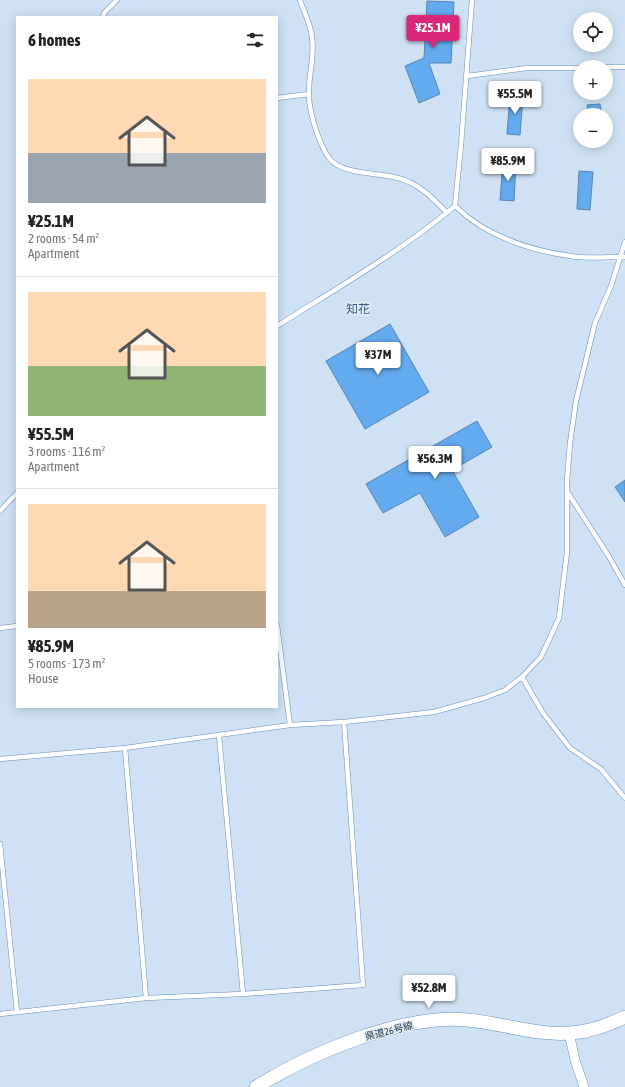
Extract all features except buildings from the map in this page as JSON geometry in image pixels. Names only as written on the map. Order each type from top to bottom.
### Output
[{"type":"main road","name":"県道26号線","points":[[256,1087],[311,1056],[339,1045],[367,1036],[432,1021],[467,1020],[531,1030],[569,1033],[595,1029],[625,1017]]},
{"type":"street","points":[[569,1033],[575,1060],[584,1087]]},
{"type":"lane","points":[[103,16],[104,13],[117,0]]},
{"type":"lane","points":[[300,0],[312,37],[313,64],[309,94],[315,124],[329,158],[338,166],[367,175],[398,178],[411,183],[427,192],[446,213]]},
{"type":"lane","points":[[278,325],[377,263],[454,206],[467,76],[472,0]]},
{"type":"lane","points":[[613,67],[625,67]]},
{"type":"lane","points":[[467,76],[527,68],[573,68]]},
{"type":"lane","points":[[278,98],[309,94]]},
{"type":"lane","points":[[454,206],[468,219],[485,230],[508,240],[537,249],[571,256],[623,257]]},
{"type":"lane","points":[[0,759],[125,748],[290,725],[344,722],[434,712],[484,698],[505,690],[522,677],[542,657],[559,618],[567,552],[570,443],[582,372],[595,323],[623,257],[625,242]]},
{"type":"lane","points":[[568,493],[608,555],[625,585]]},
{"type":"lane","points":[[0,511],[16,494]]},
{"type":"lane","points":[[0,628],[16,626]]},
{"type":"lane","points":[[278,633],[290,725]]},
{"type":"lane","points":[[522,677],[543,713],[570,748],[601,769],[625,798]]},
{"type":"lane","points":[[0,1014],[146,998],[243,994],[363,985],[344,722]]},
{"type":"lane","points":[[219,736],[243,994]]},
{"type":"lane","points":[[125,748],[146,998]]},
{"type":"lane","points":[[0,844],[17,1012]]},
{"type":"district","name":"知花","points":[[358,309]]}]
